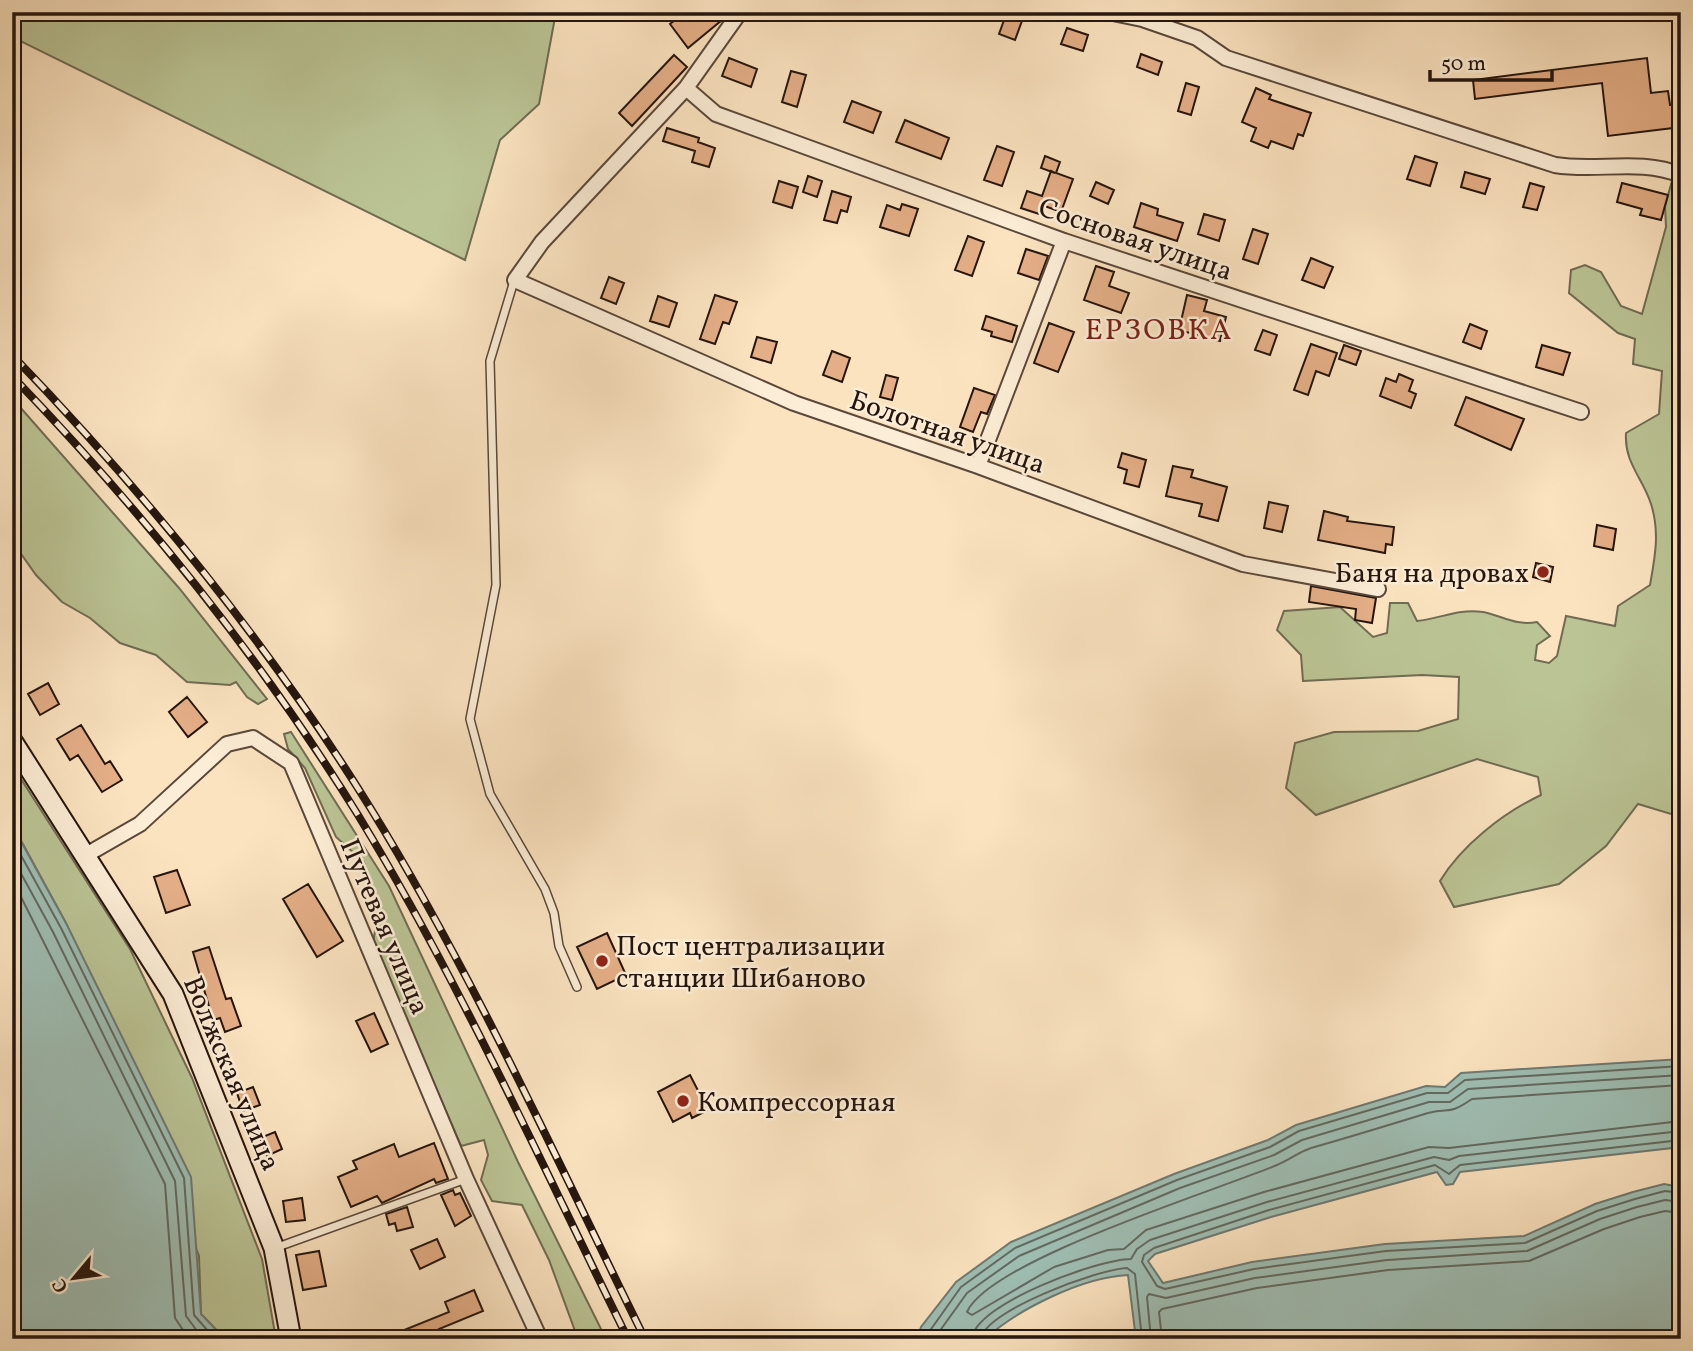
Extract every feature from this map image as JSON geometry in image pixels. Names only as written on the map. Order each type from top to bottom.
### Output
[{"type":"street","points":[[515,280],[542,242],[686,88],[739,12]]},
{"type":"street","points":[[1108,12],[1142,19],[1197,38],[1226,58],[1555,165],[1575,168],[1644,166],[1681,175]]},
{"type":"street","name":"Сосновая улица","points":[[686,88],[716,114],[1064,240],[1581,412]]},
{"type":"street","points":[[978,466],[1064,240]]},
{"type":"street","name":"Болотная улица","points":[[515,280],[794,403],[978,466],[1243,564],[1378,589]]},
{"type":"street","name":"Путевая улица","points":[[86,855],[140,824],[227,744],[253,738],[290,763],[466,1179],[540,1339]]},
{"type":"street","name":"Волжская улица","points":[[12,741],[173,994],[274,1248],[291,1339]]},
{"type":"lane","points":[[515,280],[490,361],[496,585],[470,719],[490,794],[545,889],[554,913],[559,946],[577,987]]},
{"type":"lane","points":[[274,1248],[466,1179]]},
{"type":"green space","points":[[12,12],[556,12],[539,104],[500,140],[465,260],[12,37]]},
{"type":"green space","points":[[1672,181],[1681,185],[1681,821],[1678,816],[1638,804],[1606,846],[1559,884],[1454,907],[1440,881],[1460,855],[1484,831],[1541,795],[1538,777],[1477,759],[1316,815],[1286,788],[1295,743],[1334,732],[1418,731],[1458,719],[1459,677],[1422,675],[1303,681],[1301,655],[1277,630],[1284,611],[1340,607],[1373,637],[1387,633],[1390,603],[1408,603],[1417,621],[1465,611],[1483,612],[1516,622],[1537,622],[1550,636],[1537,645],[1535,660],[1549,663],[1557,656],[1566,616],[1615,626],[1618,606],[1650,585],[1654,564],[1654,514],[1628,453],[1626,433],[1659,414],[1662,371],[1633,364],[1635,339],[1618,333],[1569,293],[1571,270],[1585,265],[1601,272],[1621,306],[1642,314],[1666,227],[1665,206]]},
{"type":"green space","points":[[12,398],[179,588],[267,699],[258,704],[247,697],[236,682],[230,685],[187,682],[156,655],[120,643],[90,618],[62,602],[36,575],[12,541]]},
{"type":"green space","points":[[291,732],[389,886],[518,1162],[606,1339],[578,1339],[549,1260],[522,1205],[492,1201],[481,1180],[488,1155],[484,1140],[461,1146],[373,942],[377,920],[371,905],[370,885],[364,862],[336,837],[305,768],[288,749],[284,734]]},
{"type":"green space","points":[[12,765],[130,949],[192,1078],[262,1259],[276,1339],[225,1339],[201,1314],[199,1256],[67,925],[12,824]]},
{"type":"water","points":[[12,825],[67,925],[191,1177],[201,1314],[225,1339],[12,1339]]},
{"type":"water","points":[[1681,1059],[1681,1147],[1460,1172],[1453,1184],[1446,1185],[1437,1172],[1271,1217],[1155,1254],[1148,1261],[1163,1283],[1252,1262],[1385,1244],[1524,1236],[1595,1204],[1664,1184],[1681,1187],[1681,1339],[1136,1339],[1128,1275],[1091,1282],[1052,1296],[1015,1317],[985,1339],[917,1339],[921,1327],[956,1282],[1011,1242],[1174,1174],[1268,1140],[1296,1125],[1426,1086],[1445,1087],[1461,1073]]},
{"type":"building","points":[[685,12],[717,12],[722,20],[688,48],[670,24]]},
{"type":"building","points":[[1007,12],[1023,18],[1015,40],[999,34]]},
{"type":"building","points":[[1067,28],[1088,35],[1083,51],[1061,44]]},
{"type":"building","points":[[1141,54],[1162,62],[1158,75],[1137,67]]},
{"type":"building","points":[[674,55],[687,67],[632,126],[619,113]]},
{"type":"building","points":[[729,58],[757,69],[751,87],[722,76]]},
{"type":"building","points":[[1647,58],[1651,93],[1668,91],[1670,105],[1681,104],[1681,127],[1608,136],[1602,83],[1475,99],[1473,80]]},
{"type":"building","points":[[791,71],[806,75],[797,107],[782,102]]},
{"type":"building","points":[[1186,83],[1199,87],[1191,115],[1178,111]]},
{"type":"building","points":[[1256,88],[1271,95],[1269,99],[1311,113],[1303,136],[1298,134],[1293,149],[1271,141],[1268,148],[1251,141],[1256,128],[1242,122]]},
{"type":"building","points":[[852,101],[881,112],[873,133],[844,122]]},
{"type":"building","points":[[905,120],[949,138],[941,159],[896,142]]},
{"type":"building","points":[[667,128],[699,138],[698,142],[715,148],[709,167],[692,162],[695,151],[663,141]]},
{"type":"building","points":[[997,146],[1014,152],[1002,186],[984,180]]},
{"type":"building","points":[[1045,156],[1060,162],[1056,173],[1073,179],[1061,212],[1042,205],[1039,214],[1021,208],[1027,191],[1042,196],[1051,172],[1041,168]]},
{"type":"building","points":[[1415,156],[1437,163],[1430,186],[1407,179]]},
{"type":"building","points":[[1465,172],[1490,179],[1485,194],[1461,187]]},
{"type":"building","points":[[808,176],[822,181],[817,197],[803,192]]},
{"type":"building","points":[[779,181],[798,187],[792,208],[773,202]]},
{"type":"building","points":[[1096,182],[1114,190],[1108,204],[1090,196]]},
{"type":"building","points":[[1530,183],[1544,187],[1537,210],[1523,207]]},
{"type":"building","points":[[1622,183],[1668,195],[1661,220],[1640,215],[1642,209],[1617,202]]},
{"type":"building","points":[[832,191],[851,197],[847,212],[841,210],[837,223],[824,220]]},
{"type":"building","points":[[1141,203],[1158,209],[1157,215],[1183,223],[1177,241],[1134,227]]},
{"type":"building","points":[[902,204],[918,209],[909,236],[880,227],[887,205],[900,210]]},
{"type":"building","points":[[1204,214],[1225,220],[1219,241],[1198,234]]},
{"type":"building","points":[[1253,229],[1268,234],[1258,264],[1243,259]]},
{"type":"building","points":[[968,236],[984,242],[972,276],[955,270]]},
{"type":"building","points":[[1026,249],[1048,256],[1039,280],[1018,273]]},
{"type":"building","points":[[1311,258],[1333,267],[1324,288],[1302,280]]},
{"type":"building","points":[[1096,266],[1114,272],[1109,286],[1129,293],[1121,313],[1084,300]]},
{"type":"building","points":[[609,277],[624,283],[616,304],[601,298]]},
{"type":"building","points":[[715,295],[737,302],[729,324],[723,322],[715,344],[700,339]]},
{"type":"building","points":[[1187,295],[1207,300],[1204,311],[1226,317],[1220,341],[1179,330]]},
{"type":"building","points":[[658,296],[677,303],[669,327],[650,321]]},
{"type":"building","points":[[986,316],[1017,326],[1012,342],[991,336],[992,332],[982,329]]},
{"type":"building","points":[[1049,323],[1074,332],[1058,372],[1034,363]]},
{"type":"building","points":[[1470,324],[1487,331],[1481,349],[1463,342]]},
{"type":"building","points":[[1263,330],[1277,335],[1270,355],[1255,350]]},
{"type":"building","points":[[757,337],[777,342],[771,363],[751,357]]},
{"type":"building","points":[[1311,344],[1337,353],[1329,376],[1316,371],[1308,395],[1294,390]]},
{"type":"building","points":[[1344,345],[1361,351],[1356,365],[1339,359]]},
{"type":"building","points":[[1542,345],[1570,353],[1563,375],[1536,367]]},
{"type":"building","points":[[832,351],[850,358],[842,382],[823,375]]},
{"type":"building","points":[[1399,374],[1413,380],[1409,391],[1416,394],[1411,408],[1380,396],[1386,378],[1396,382]]},
{"type":"building","points":[[886,375],[898,378],[892,400],[880,397]]},
{"type":"building","points":[[974,388],[995,395],[987,414],[981,412],[973,432],[960,427]]},
{"type":"building","points":[[1466,397],[1524,419],[1511,450],[1455,425]]},
{"type":"building","points":[[1122,453],[1146,460],[1139,487],[1124,483],[1127,470],[1118,467]]},
{"type":"building","points":[[1173,466],[1193,470],[1191,477],[1227,487],[1218,521],[1199,516],[1202,504],[1166,496]]},
{"type":"building","points":[[1269,502],[1288,506],[1282,532],[1264,528]]},
{"type":"building","points":[[1324,511],[1348,517],[1347,521],[1394,527],[1392,545],[1386,544],[1385,553],[1318,540]]},
{"type":"building","points":[[1597,525],[1616,529],[1613,550],[1594,546]]},
{"type":"building","name":"Баня на дровах","points":[[1536,563],[1553,567],[1550,582],[1533,577]]},
{"type":"building","points":[[1311,586],[1376,598],[1372,623],[1355,620],[1356,609],[1309,602]]},
{"type":"building","points":[[48,683],[59,704],[40,715],[28,694]]},
{"type":"building","points":[[187,697],[207,722],[188,737],[169,712]]},
{"type":"building","points":[[81,725],[105,764],[110,761],[122,780],[102,792],[78,755],[70,760],[57,739]]},
{"type":"building","points":[[177,870],[190,905],[166,913],[154,877]]},
{"type":"building","points":[[308,884],[343,941],[317,957],[283,899]]},
{"type":"building","name":"Пост централизации станции Шибаново","points":[[607,933],[626,975],[597,989],[577,947]]},
{"type":"building","points":[[209,947],[226,999],[231,998],[241,1026],[225,1032],[220,1018],[213,1020],[193,952]]},
{"type":"building","points":[[374,1013],[388,1044],[371,1052],[356,1021]]},
{"type":"building","name":"Компрессорная","points":[[690,1075],[708,1110],[692,1118],[690,1113],[673,1122],[658,1092]]},
{"type":"building","points":[[253,1087],[260,1105],[243,1111],[237,1093]]},
{"type":"building","points":[[275,1132],[282,1149],[267,1156],[260,1138]]},
{"type":"building","points":[[434,1143],[448,1179],[436,1183],[434,1179],[382,1203],[377,1196],[351,1207],[338,1177],[357,1169],[353,1161],[394,1144],[399,1157]]},
{"type":"building","points":[[453,1190],[455,1195],[460,1193],[471,1216],[455,1226],[441,1195]]},
{"type":"building","points":[[302,1198],[305,1220],[286,1222],[283,1201]]},
{"type":"building","points":[[407,1207],[413,1227],[397,1231],[395,1223],[389,1225],[386,1214]]},
{"type":"building","points":[[437,1239],[445,1257],[420,1269],[411,1250]]},
{"type":"building","points":[[319,1251],[326,1286],[303,1290],[296,1255]]},
{"type":"building","points":[[474,1290],[483,1311],[439,1329],[442,1335],[433,1339],[382,1339],[449,1312],[445,1302]]},
{"type":"railway","points":[[12,355],[111,462],[204,573],[291,688],[332,748],[409,873],[480,1004],[645,1339]]},
{"type":"railway","points":[[12,376],[107,479],[197,586],[280,698],[358,815],[465,1008],[628,1339]]},
{"type":"place","name":"Баня на дровах","points":[[1543,572]]},
{"type":"place","name":"Пост централизации станции Шибаново","points":[[602,961]]},
{"type":"place","name":"Компрессорная","points":[[683,1101]]},
{"type":"district","name":"ЕРЗОВКА","points":[[1159,329]]}]
